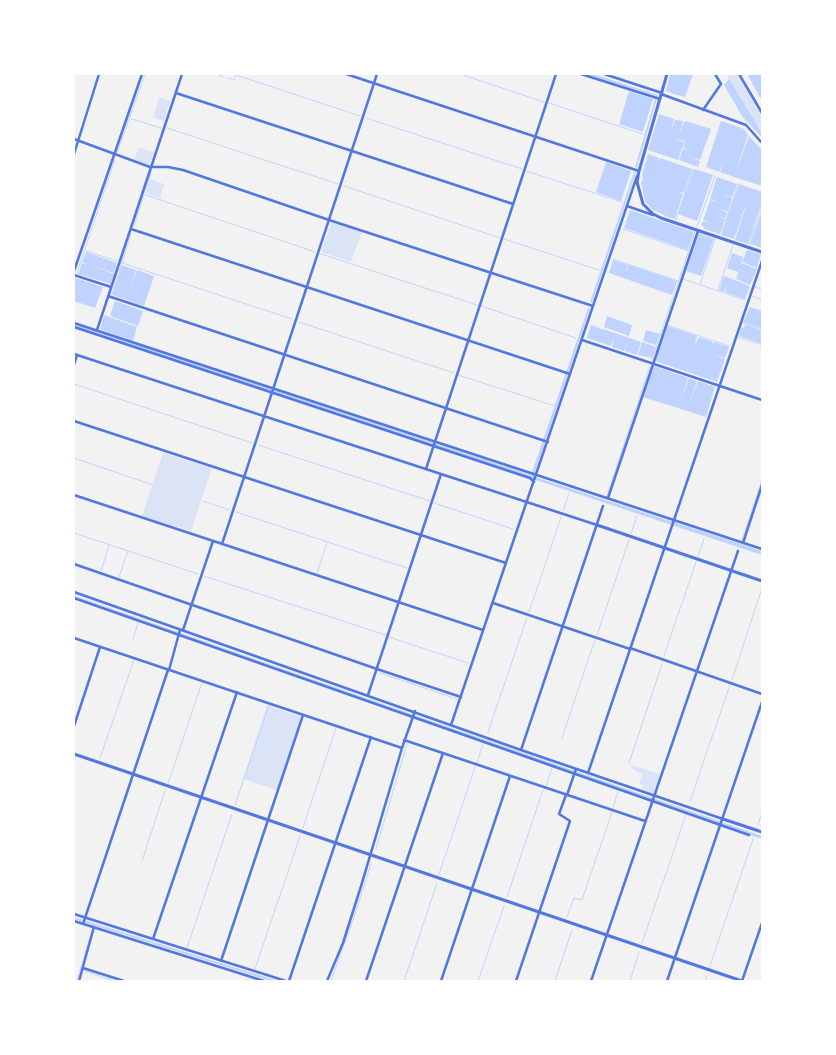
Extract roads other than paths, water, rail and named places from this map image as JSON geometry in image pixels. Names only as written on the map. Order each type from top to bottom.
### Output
[{"type":"street","points":[[74,154],[99,74]]},
{"type":"street","points":[[74,271],[142,74]]},
{"type":"street","points":[[97,330],[182,74]]},
{"type":"street","points":[[346,74],[639,171]]},
{"type":"street","points":[[222,544],[377,74]]},
{"type":"street","points":[[426,469],[556,74]]},
{"type":"street","points":[[581,74],[658,98]]},
{"type":"street","points":[[604,74],[746,125],[762,143]]},
{"type":"street","points":[[661,218],[653,214],[643,204],[637,182],[658,98],[662,94],[667,74]]},
{"type":"street","points":[[703,110],[721,84],[715,74]]},
{"type":"street","points":[[739,74],[762,113]]},
{"type":"street","points":[[176,93],[513,204]]},
{"type":"street","points":[[74,139],[150,168],[168,167],[183,170],[593,306]]},
{"type":"street","points":[[452,725],[528,502],[534,482],[534,474],[545,441],[582,340],[639,171]]},
{"type":"street","points":[[627,206],[762,252]]},
{"type":"street","points":[[130,229],[570,374]]},
{"type":"street","points":[[608,498],[698,231]]},
{"type":"street","points":[[588,773],[762,261]]},
{"type":"street","points":[[74,275],[111,287]]},
{"type":"street","points":[[108,296],[545,441]]},
{"type":"street","points":[[74,323],[762,549]]},
{"type":"street","points":[[74,327],[530,478],[534,482]]},
{"type":"street","points":[[582,340],[762,400]]},
{"type":"street","points":[[74,365],[75,354],[528,502],[762,581]]},
{"type":"street","points":[[74,421],[506,563]]},
{"type":"street","points":[[368,695],[441,474]]},
{"type":"street","points":[[743,542],[762,486]]},
{"type":"street","points":[[74,495],[483,630]]},
{"type":"street","points":[[521,750],[603,506]]},
{"type":"street","points":[[84,924],[180,632],[213,541]]},
{"type":"street","points":[[591,981],[738,551]]},
{"type":"street","points":[[74,564],[376,670],[461,697]]},
{"type":"street","points":[[74,592],[180,632],[575,771],[588,773],[654,796],[749,835]]},
{"type":"street","points":[[74,598],[368,695],[414,714],[452,725],[521,750],[652,801],[762,832]]},
{"type":"street","points":[[493,603],[762,694]]},
{"type":"street","points":[[74,638],[402,748]]},
{"type":"street","points":[[74,726],[100,647]]},
{"type":"street","points":[[153,939],[236,692]]},
{"type":"street","points":[[667,981],[762,702]]},
{"type":"street","points":[[327,981],[343,943],[404,740],[414,714]]},
{"type":"street","points":[[221,961],[304,715]]},
{"type":"street","points":[[74,914],[288,981],[371,738]]},
{"type":"street","points":[[404,740],[645,821]]},
{"type":"street","points":[[366,981],[443,753]]},
{"type":"street","points":[[74,754],[742,981],[762,923]]},
{"type":"street","points":[[516,981],[570,822],[560,814],[575,771]]},
{"type":"street","points":[[441,981],[510,776]]},
{"type":"street","points":[[74,921],[264,981]]},
{"type":"street","points":[[79,981],[94,928]]},
{"type":"street","points":[[83,968],[124,981]]},
{"type":"street","points":[[250,981],[252,977]]},
{"type":"water","points":[[586,74],[593,74],[658,95],[637,168],[635,167],[656,96]]},
{"type":"water","points":[[670,74],[693,74],[685,97],[666,91]]},
{"type":"water","points":[[747,74],[762,74],[762,101]]},
{"type":"water","points":[[729,79],[762,133],[762,138],[742,116],[724,85]]},
{"type":"water","points":[[629,91],[653,99],[643,132],[619,124]]},
{"type":"water","points":[[659,114],[674,119],[671,130],[675,120],[683,121],[679,135],[686,121],[711,129],[700,160],[686,156],[700,161],[698,167],[679,160],[683,149],[690,151],[683,148],[687,135],[685,141],[672,138],[684,142],[678,160],[648,150]]},
{"type":"water","points":[[721,121],[744,129],[748,135],[734,177],[720,172],[724,160],[719,172],[706,167]]},
{"type":"water","points":[[749,136],[762,150],[762,186],[734,177]]},
{"type":"water","points":[[648,154],[659,158],[657,164],[660,158],[692,169],[684,193],[675,191],[683,194],[675,219],[664,216],[671,194],[664,215],[653,210],[645,201],[641,182]]},
{"type":"water","points":[[606,162],[631,171],[621,201],[596,192]]},
{"type":"water","points":[[694,169],[713,175],[697,221],[678,214]]},
{"type":"water","points":[[634,172],[636,172],[592,303],[590,302]]},
{"type":"water","points":[[717,177],[737,184],[732,197],[722,194],[732,198],[728,211],[718,209],[727,212],[725,218],[715,215],[725,219],[720,234],[704,229],[701,225],[703,221],[713,224],[703,220],[710,200],[720,203],[710,199]]},
{"type":"water","points":[[739,184],[762,192],[762,203],[754,226],[751,225],[754,227],[748,244],[735,240],[747,203],[742,215],[740,215],[742,216],[734,239],[721,235]]},
{"type":"water","points":[[630,210],[694,232],[688,250],[624,228]]},
{"type":"water","points":[[762,210],[762,248],[750,244]]},
{"type":"water","points":[[698,233],[714,239],[701,276],[686,271]]},
{"type":"water","points":[[747,250],[761,254],[757,268],[742,262]]},
{"type":"water","points":[[86,252],[117,263],[114,273],[82,262]]},
{"type":"water","points":[[732,253],[743,257],[738,272],[727,268]]},
{"type":"water","points":[[613,260],[628,265],[626,273],[629,265],[677,281],[672,295],[609,273]]},
{"type":"water","points":[[82,263],[114,274],[111,284],[78,274]]},
{"type":"water","points":[[741,263],[757,269],[750,285],[736,279],[739,270],[745,272],[739,269]]},
{"type":"water","points":[[122,265],[136,270],[130,289],[137,270],[154,276],[144,306],[112,295]]},
{"type":"water","points":[[724,276],[750,286],[745,299],[725,292],[728,282],[724,292],[719,290]]},
{"type":"water","points":[[76,278],[103,287],[95,308],[74,301]]},
{"type":"water","points":[[115,301],[143,311],[138,326],[110,316]]},
{"type":"water","points":[[750,307],[762,311],[762,329],[743,322]]},
{"type":"water","points":[[588,308],[590,309],[534,475],[538,478],[762,551],[762,555],[74,327],[74,324],[531,475]]},
{"type":"water","points":[[104,315],[137,327],[133,341],[100,329]]},
{"type":"water","points":[[607,316],[632,325],[629,336],[604,327]]},
{"type":"water","points":[[745,324],[762,331],[762,344],[739,336],[741,327],[744,328]]},
{"type":"water","points":[[591,325],[602,329],[602,331],[603,329],[641,342],[637,355],[625,351],[628,340],[624,351],[612,347],[614,339],[611,346],[587,338]]},
{"type":"water","points":[[667,326],[697,336],[696,343],[699,337],[713,342],[712,346],[714,342],[729,347],[725,358],[709,353],[725,359],[717,382],[655,361]]},
{"type":"water","points":[[646,330],[660,334],[656,345],[643,341]]},
{"type":"water","points":[[642,342],[656,347],[652,358],[638,355]]},
{"type":"water","points":[[654,366],[688,378],[680,403],[689,378],[697,381],[689,406],[698,381],[715,387],[706,417],[643,397]]},
{"type":"water","points":[[410,715],[762,836],[762,839]]},
{"type":"water","points":[[74,917],[278,981],[271,981],[80,921],[74,919]]},
{"type":"waterway","points":[[117,153],[145,74]]},
{"type":"waterway","points":[[215,74],[224,77]]},
{"type":"waterway","points":[[460,74],[544,102]]},
{"type":"waterway","points":[[228,78],[234,80],[236,75],[360,116]]},
{"type":"waterway","points":[[549,103],[643,134]]},
{"type":"waterway","points":[[366,118],[522,169]]},
{"type":"waterway","points":[[132,119],[161,128]]},
{"type":"waterway","points":[[167,128],[338,184]]},
{"type":"waterway","points":[[77,273],[115,159]]},
{"type":"waterway","points":[[676,220],[693,169]]},
{"type":"waterway","points":[[134,226],[152,170]]},
{"type":"waterway","points":[[526,171],[622,202]]},
{"type":"waterway","points":[[697,227],[715,176]]},
{"type":"waterway","points":[[722,232],[738,184]]},
{"type":"waterway","points":[[344,186],[500,238]]},
{"type":"waterway","points":[[146,195],[315,252]]},
{"type":"waterway","points":[[749,244],[762,207]]},
{"type":"waterway","points":[[623,229],[688,251]]},
{"type":"waterway","points":[[652,360],[695,232]]},
{"type":"waterway","points":[[112,294],[131,234]]},
{"type":"waterway","points":[[504,239],[599,270]]},
{"type":"waterway","points":[[700,284],[715,239]]},
{"type":"waterway","points":[[718,290],[733,245]]},
{"type":"waterway","points":[[86,251],[117,261]]},
{"type":"waterway","points":[[321,254],[477,305]]},
{"type":"waterway","points":[[613,259],[678,281]]},
{"type":"waterway","points":[[122,263],[292,319]]},
{"type":"waterway","points":[[74,282],[75,278]]},
{"type":"waterway","points":[[683,279],[745,300]]},
{"type":"waterway","points":[[755,287],[762,289]]},
{"type":"waterway","points":[[752,296],[762,300]]},
{"type":"waterway","points":[[481,306],[576,338]]},
{"type":"waterway","points":[[299,322],[454,373]]},
{"type":"waterway","points":[[743,323],[762,330]]},
{"type":"waterway","points":[[667,325],[729,346]]},
{"type":"waterway","points":[[738,337],[762,345]]},
{"type":"waterway","points":[[607,496],[650,366]]},
{"type":"waterway","points":[[458,375],[555,406]]},
{"type":"waterway","points":[[74,384],[252,443]]},
{"type":"waterway","points":[[258,445],[430,501]]},
{"type":"waterway","points":[[74,458],[153,485]]},
{"type":"waterway","points":[[742,540],[762,480]]},
{"type":"waterway","points":[[563,511],[569,494]]},
{"type":"waterway","points":[[203,501],[230,510]]},
{"type":"waterway","points":[[434,503],[513,529]]},
{"type":"waterway","points":[[236,512],[407,568]]},
{"type":"waterway","points":[[631,534],[637,516]]},
{"type":"waterway","points":[[529,612],[561,517]]},
{"type":"waterway","points":[[74,533],[198,574]]},
{"type":"waterway","points":[[698,556],[704,539]]},
{"type":"waterway","points":[[597,635],[629,540]]},
{"type":"waterway","points":[[317,573],[327,543]]},
{"type":"waterway","points":[[101,571],[109,546]]},
{"type":"waterway","points":[[119,577],[128,551]]},
{"type":"waterway","points":[[664,656],[696,562]]},
{"type":"waterway","points":[[204,576],[386,635]]},
{"type":"waterway","points":[[732,680],[762,588]]},
{"type":"waterway","points":[[74,596],[410,714]]},
{"type":"waterway","points":[[488,732],[527,618]]},
{"type":"waterway","points":[[133,640],[138,623]]},
{"type":"waterway","points":[[389,637],[468,663]]},
{"type":"waterway","points":[[562,738],[595,640]]},
{"type":"waterway","points":[[100,758],[134,660]]},
{"type":"waterway","points":[[629,763],[662,664]]},
{"type":"waterway","points":[[380,673],[457,699]]},
{"type":"waterway","points":[[168,783],[202,683]]},
{"type":"waterway","points":[[690,801],[730,685]]},
{"type":"waterway","points":[[235,805],[269,705]]},
{"type":"waterway","points":[[303,828],[336,728]]},
{"type":"waterway","points":[[376,849],[407,744]]},
{"type":"waterway","points":[[477,763],[483,744]]},
{"type":"waterway","points":[[439,874],[475,767]]},
{"type":"waterway","points":[[546,786],[552,768]]},
{"type":"waterway","points":[[507,897],[543,790]]},
{"type":"waterway","points":[[142,861],[165,791]]},
{"type":"waterway","points":[[613,808],[618,791]]},
{"type":"waterway","points":[[567,917],[574,898],[582,900],[612,812]]},
{"type":"waterway","points":[[758,825],[762,812]]},
{"type":"waterway","points":[[187,948],[232,814]]},
{"type":"waterway","points":[[642,943],[686,815]]},
{"type":"waterway","points":[[255,969],[300,836]]},
{"type":"waterway","points":[[710,966],[753,839]]},
{"type":"waterway","points":[[331,981],[371,864]]},
{"type":"waterway","points":[[404,981],[437,883]]},
{"type":"waterway","points":[[478,981],[504,906]]},
{"type":"waterway","points":[[77,981],[92,930]]},
{"type":"waterway","points":[[555,981],[572,930]]},
{"type":"waterway","points":[[630,981],[639,952]]},
{"type":"waterway","points":[[84,971],[115,981]]},
{"type":"waterway","points":[[705,981],[707,976]]}]
